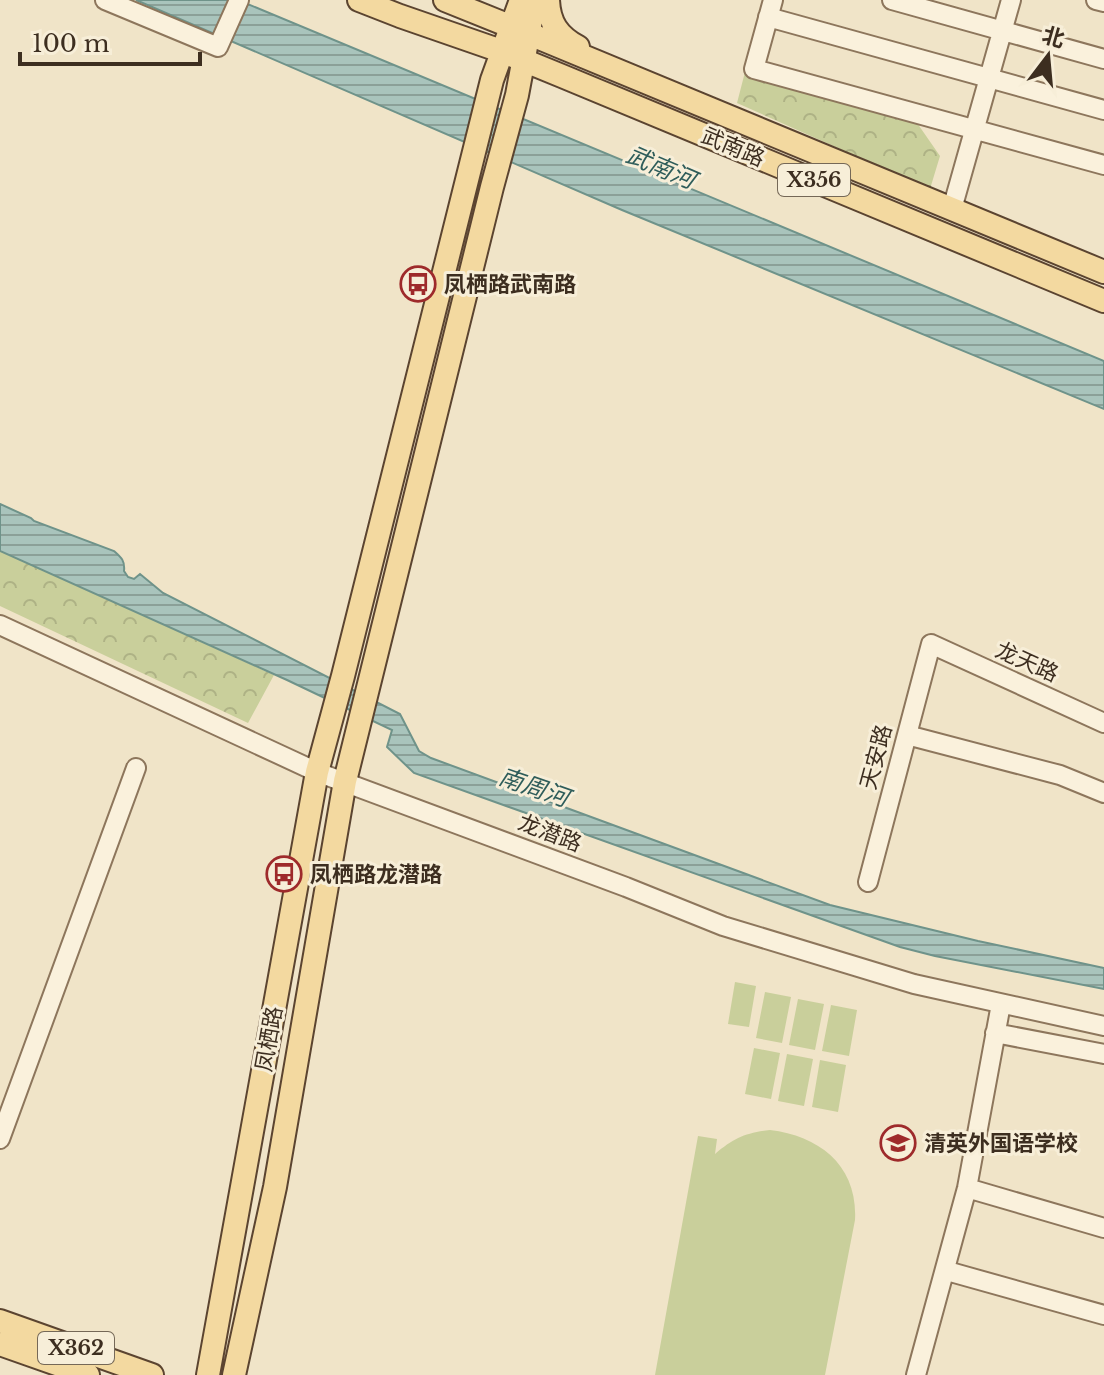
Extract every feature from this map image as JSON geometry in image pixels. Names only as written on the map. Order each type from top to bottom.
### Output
[{"type":"main road","name":"武南路","points":[[359,0],[501,51],[1104,301]]},
{"type":"main road","name":"武南路","points":[[445,0],[1104,272]]},
{"type":"main road","points":[[460,0],[471,0]]},
{"type":"main road","points":[[521,0],[523,61]]},
{"type":"main road","points":[[501,51],[520,30],[537,0]]},
{"type":"main road","points":[[548,0],[548,12],[561,37],[613,68]]},
{"type":"main road","name":"凤栖路","points":[[208,1375],[317,772],[501,51]]},
{"type":"main road","name":"凤栖路","points":[[234,1375],[275,1187],[345,781],[523,61]]},
{"type":"main road","name":"X362","points":[[0,1321],[152,1375]]},
{"type":"main road","name":"X362","points":[[0,1344],[88,1375]]},
{"type":"street","points":[[105,0],[218,47],[239,0]]},
{"type":"street","points":[[892,0],[1104,59]]},
{"type":"street","points":[[952,209],[1011,0]]},
{"type":"street","points":[[1096,0],[1104,2]]},
{"type":"street","points":[[1104,110],[989,78],[770,8],[754,69],[1104,165]]},
{"type":"street","name":"龙潜路","points":[[0,625],[317,772],[723,926],[914,984],[1104,1026]]},
{"type":"street","name":"龙天路","points":[[931,644],[1104,723]]},
{"type":"street","name":"天安路","points":[[868,882],[931,644]]},
{"type":"street","points":[[907,735],[1060,775],[1104,793]]},
{"type":"street","points":[[0,1139],[136,768]]},
{"type":"street","points":[[916,1375],[967,1188],[1001,1004]]},
{"type":"street","points":[[995,1033],[1104,1054]]},
{"type":"street","points":[[967,1188],[1104,1228]]},
{"type":"street","points":[[947,1271],[1104,1315]]},
{"type":"green space","points":[[745,72],[915,120],[940,156],[930,189],[737,103]]},
{"type":"green space","points":[[0,551],[274,675],[248,723],[0,606]]},
{"type":"green space","points":[[735,982],[756,986],[749,1027],[728,1024]]},
{"type":"green space","points":[[765,992],[791,997],[782,1043],[756,1038]]},
{"type":"green space","points":[[798,999],[824,1004],[815,1050],[789,1045]]},
{"type":"green space","points":[[831,1005],[857,1010],[849,1056],[822,1051]]},
{"type":"green space","points":[[754,1048],[780,1053],[771,1099],[745,1094]]},
{"type":"green space","points":[[787,1054],[813,1059],[804,1106],[778,1101]]},
{"type":"green space","points":[[820,1060],[846,1065],[838,1112],[812,1107]]},
{"type":"green space","points":[[770,1130],[805,1139],[832,1157],[843,1169],[854,1201],[855,1220],[825,1375],[655,1375],[698,1136],[717,1139],[715,1154],[740,1137]]},
{"type":"water","points":[[136,0],[238,0],[1104,361],[1104,409],[622,210]]},
{"type":"water","points":[[0,504],[34,521],[114,551],[122,560],[128,577],[134,579],[140,574],[163,593],[400,714],[419,751],[431,758],[830,905],[1104,968],[1104,989],[900,947],[414,773],[387,747],[392,730],[0,551]]},
{"type":"place","name":"凤栖路武南路","points":[[418,284]]},
{"type":"place","name":"凤栖路龙潜路","points":[[284,874]]},
{"type":"place","name":"清英外国语学校","points":[[898,1143]]},
{"type":"water label","name":"武南河","points":[[661,167]]},
{"type":"water label","name":"南周河","points":[[534,787]]}]
